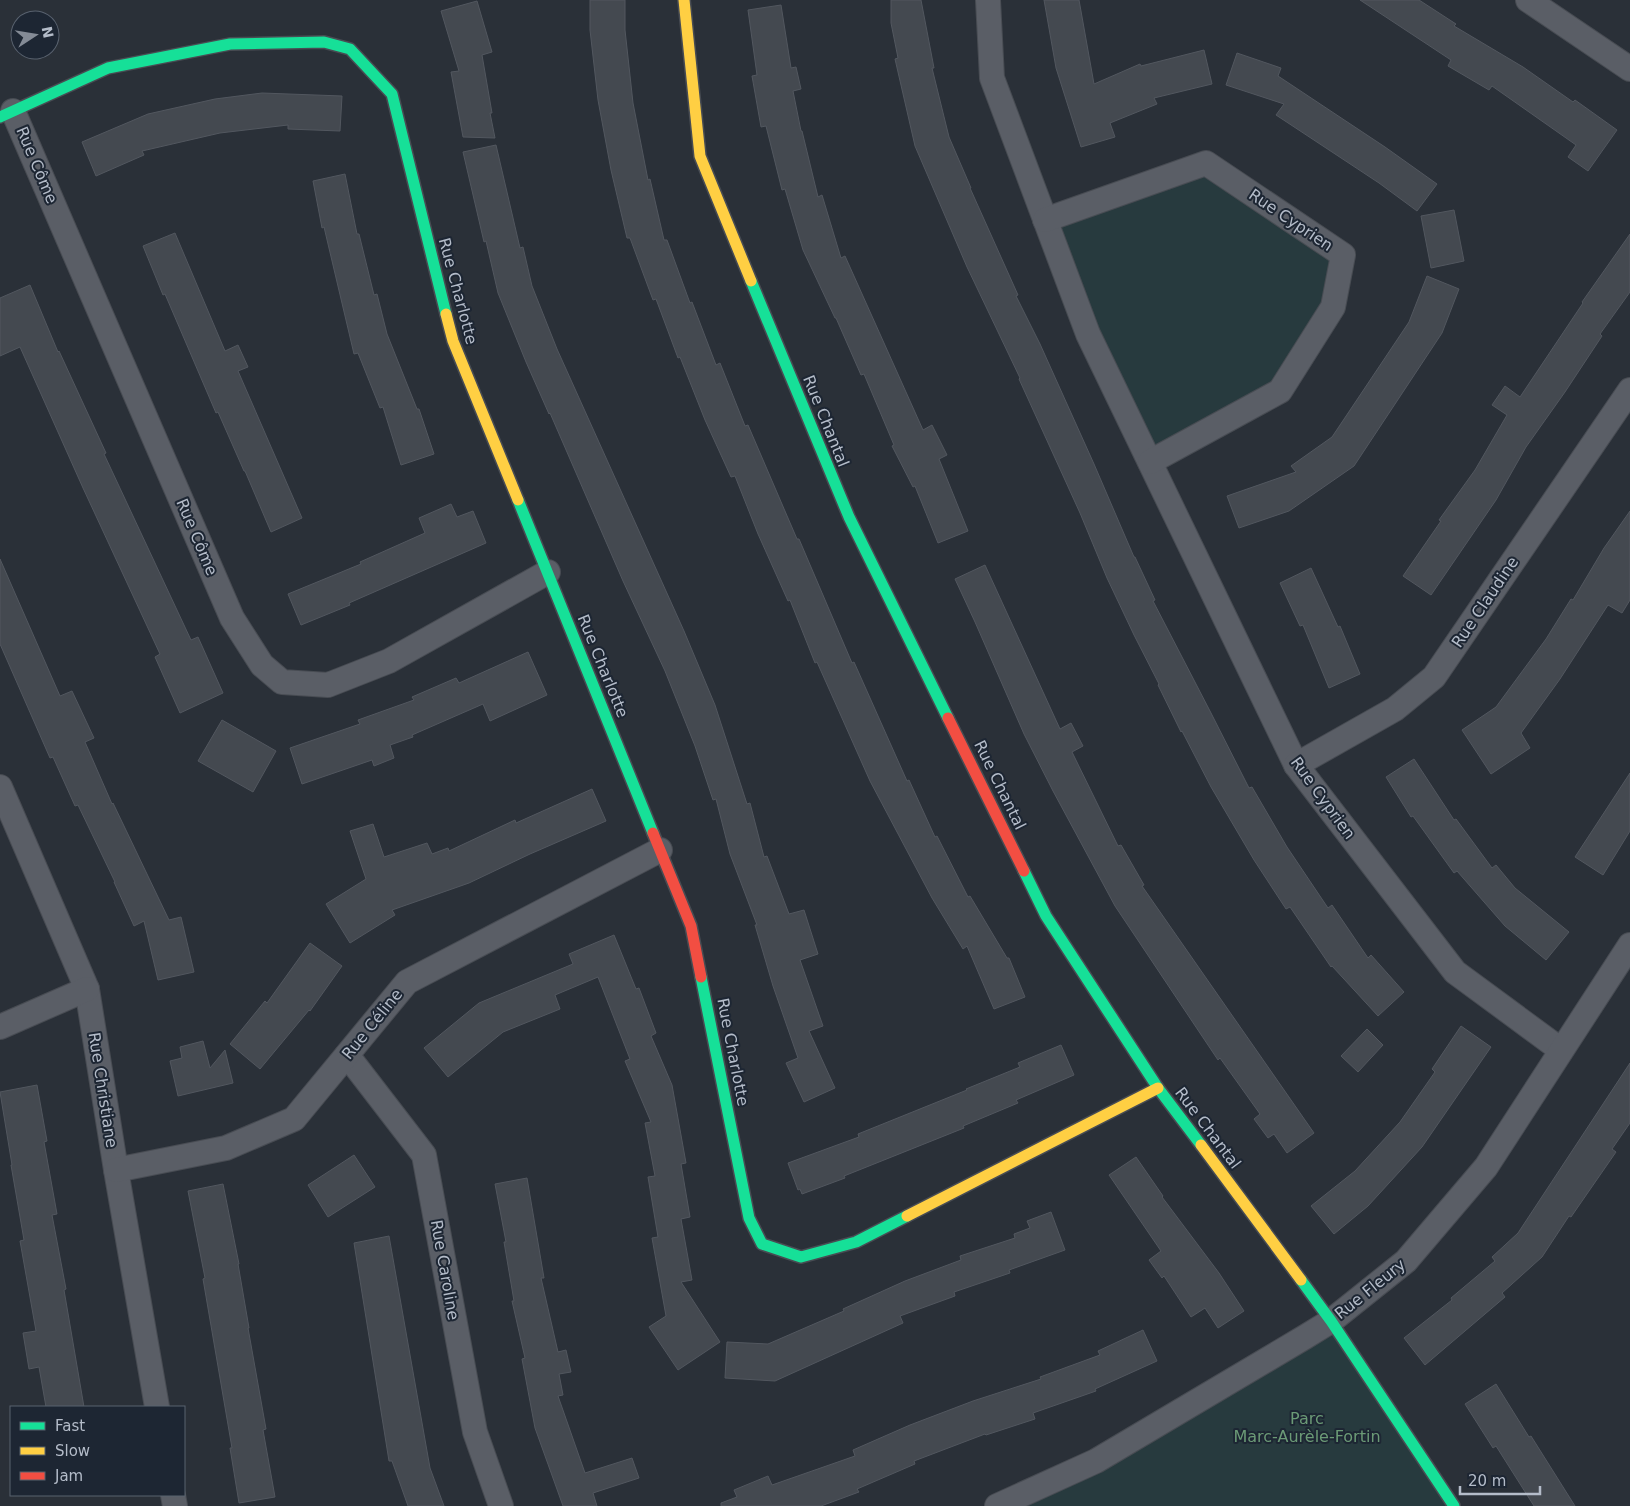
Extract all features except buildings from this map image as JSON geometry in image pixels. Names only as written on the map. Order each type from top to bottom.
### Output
[{"type":"street","name":"Rue Chantal","points":[[684,0],[700,156],[849,517],[1046,916],[1158,1088],[1331,1321],[1454,1506]]},
{"type":"street","name":"Rue Cyprien","points":[[988,0],[992,78],[1088,334],[1296,765],[1455,972],[1561,1050]]},
{"type":"street","points":[[1528,0],[1630,69]]},
{"type":"street","name":"Rue Charlotte","points":[[7,114],[108,68],[230,44],[324,42],[350,49],[392,94],[453,341],[691,926],[749,1218],[762,1244],[801,1257],[856,1242],[1158,1088]]},
{"type":"street","name":"Rue Côme","points":[[7,114],[232,618],[262,666],[282,682],[328,685],[389,661],[548,572]]},
{"type":"street","name":"Rue Cyprien","points":[[1045,220],[1206,163],[1343,256],[1333,306],[1280,391],[1150,462]]},
{"type":"street","name":"Rue Claudine","points":[[1296,765],[1395,709],[1434,676],[1630,390]]},
{"type":"street","name":"Rue Christiane","points":[[0,787],[86,989],[157,1406]]},
{"type":"street","name":"Rue Céline","points":[[116,1170],[226,1148],[294,1119],[407,982],[660,850]]},
{"type":"street","name":"Rue Fleury","points":[[998,1506],[1096,1461],[1331,1321],[1406,1261],[1480,1174],[1630,945]]},
{"type":"street","points":[[0,1028],[86,989]]},
{"type":"street","name":"Rue Caroline","points":[[347,1055],[424,1155],[475,1432],[501,1506]]},
{"type":"green space","points":[[1206,163],[1343,255],[1333,307],[1280,391],[1150,462],[1045,220]]},
{"type":"green space","name":"Parc Marc-Aurèle-Fortin","points":[[1331,1321],[1454,1506],[998,1506]]},
{"type":"traffic: fast","points":[[0,117],[108,68],[230,44],[324,42],[350,49],[392,94],[446,314]]},
{"type":"traffic: fast","points":[[751,281],[849,517],[948,718]]},
{"type":"traffic: fast","points":[[518,500],[653,833]]},
{"type":"traffic: fast","points":[[1024,871],[1046,916],[1158,1088],[1201,1145]]},
{"type":"traffic: fast","points":[[701,977],[749,1218],[762,1244],[801,1257],[856,1242],[907,1216]]},
{"type":"traffic: fast","points":[[1301,1280],[1331,1321],[1454,1506]]},
{"type":"traffic: slow","points":[[684,0],[700,156],[751,281]]},
{"type":"traffic: slow","points":[[446,314],[453,341],[518,500]]},
{"type":"traffic: slow","points":[[907,1216],[1158,1088]]},
{"type":"traffic: slow","points":[[1201,1145],[1301,1280]]},
{"type":"traffic: jam","points":[[948,718],[1024,871]]},
{"type":"traffic: jam","points":[[653,833],[691,926],[701,977]]}]
